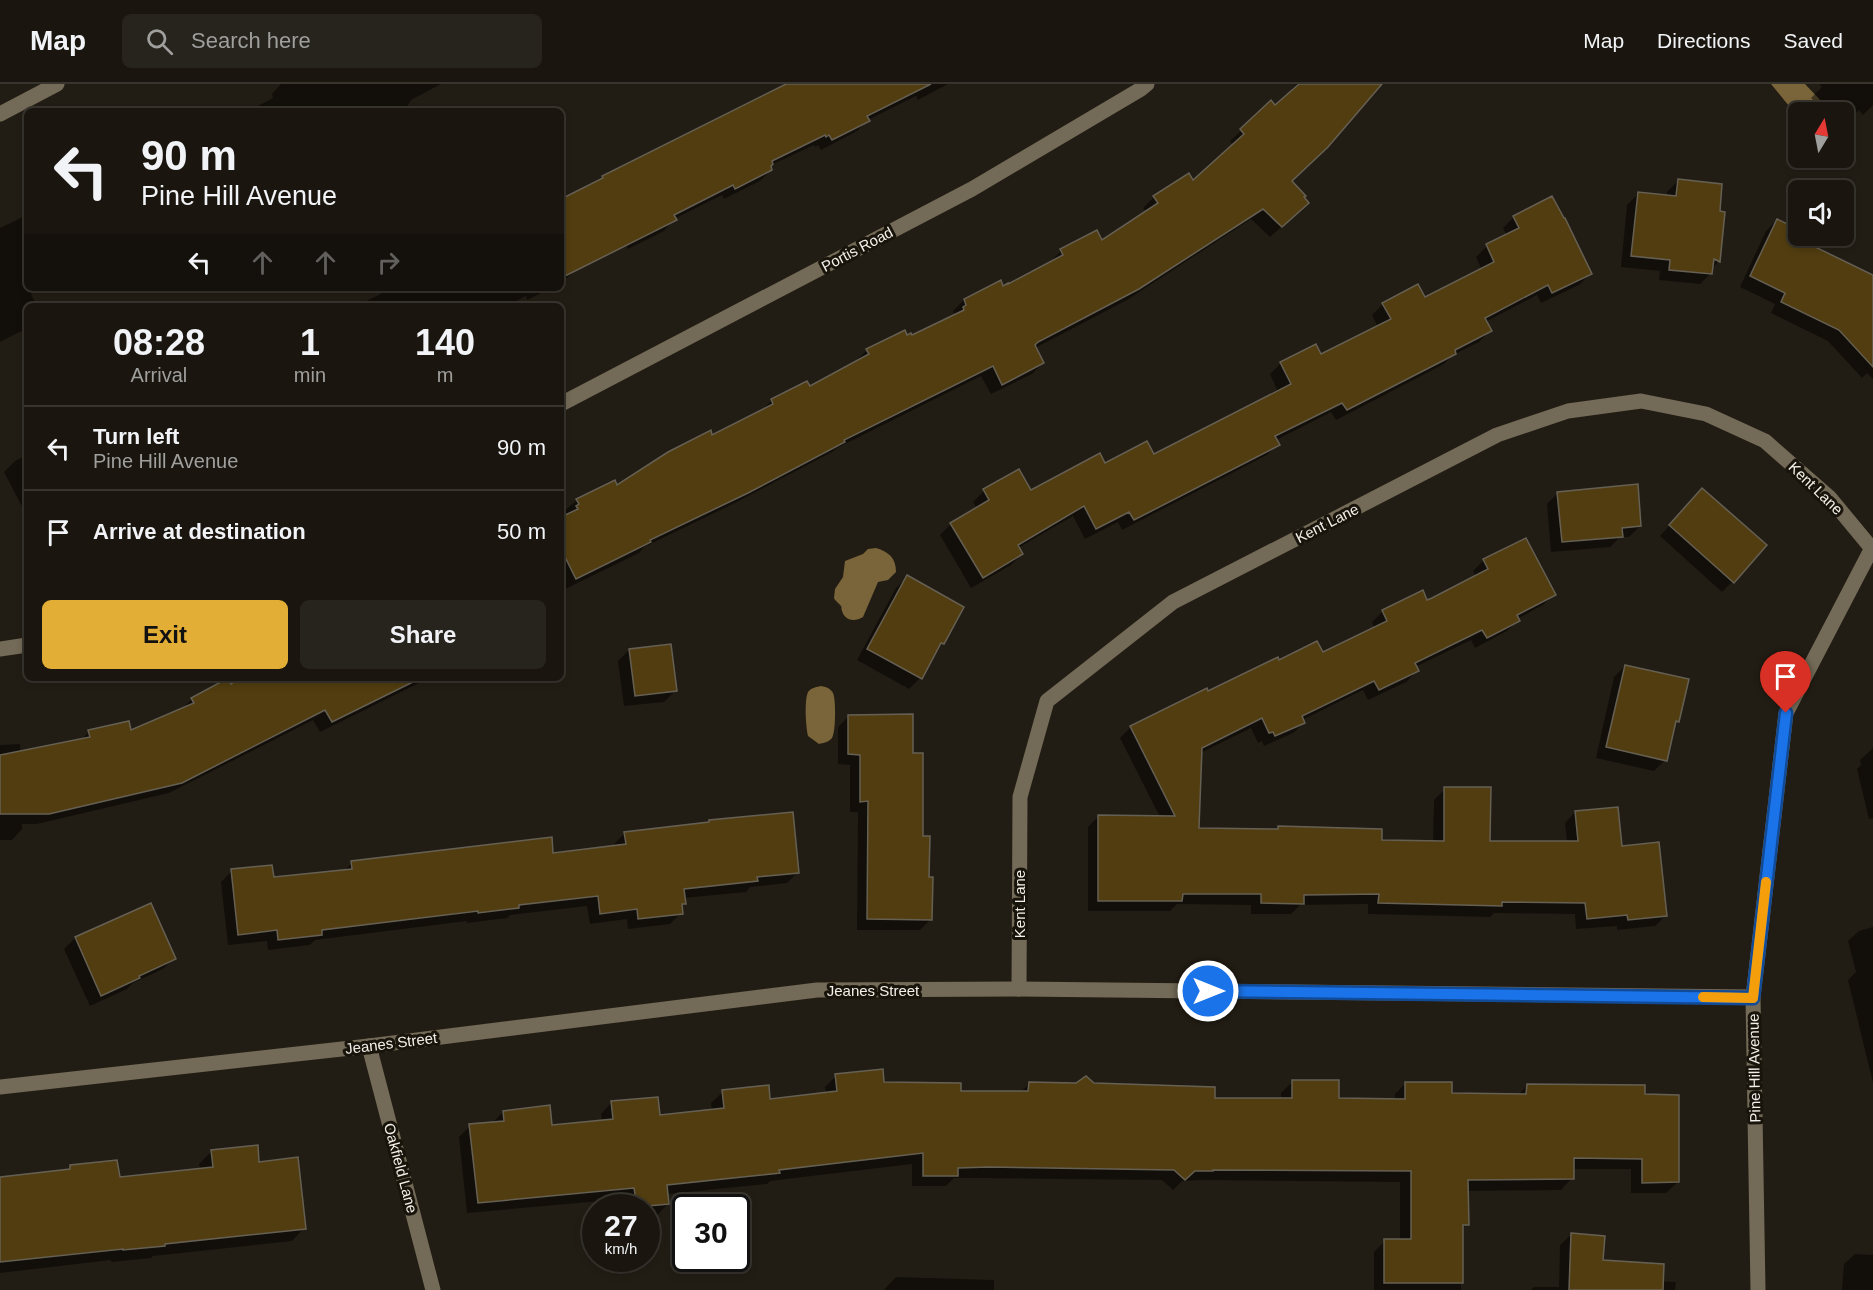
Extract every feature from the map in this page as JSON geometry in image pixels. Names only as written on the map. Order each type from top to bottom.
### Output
[{"type":"street","points":[[0,114],[57,84]]},
{"type":"street","name":"Portis Road","points":[[564,402],[972,189],[1147,84]]},
{"type":"street","name":"Kent Lane","points":[[1019,989],[1020,797],[1047,701],[1173,602],[1497,435],[1568,411],[1641,401],[1706,414],[1766,441],[1830,498],[1872,548]]},
{"type":"street","name":"Pine Hill Avenue","points":[[1758,1290],[1753,998],[1786,713],[1872,548]]},
{"type":"street","points":[[0,649],[24,645]]},
{"type":"street","name":"Jeanes Street","points":[[0,1087],[369,1046],[817,990],[1019,989],[1753,998]]},
{"type":"street","name":"Oakfield Lane","points":[[369,1046],[433,1290]]},
{"type":"shaded area","points":[[1771,84],[1805,84],[1822,102],[1788,102],[1788,105]]},
{"type":"shaded area","points":[[876,548],[891,556],[896,572],[888,580],[878,582],[863,617],[857,620],[848,619],[834,598],[835,589],[843,577],[845,561],[863,554],[868,549]]},
{"type":"shaded area","points":[[821,686],[833,693],[835,716],[832,738],[819,744],[808,736],[806,708],[808,692]]},
{"type":"building","points":[[786,84],[931,84],[867,116],[870,121],[832,140],[829,135],[826,137],[825,135],[772,161],[772,170],[735,189],[733,185],[674,215],[677,220],[564,276],[564,198],[603,178],[602,176]]},
{"type":"building","points":[[1299,84],[1382,84],[1328,147],[1292,181],[1306,196],[1304,197],[1309,203],[1282,227],[1263,209],[1139,289],[1038,342],[1035,345],[1044,363],[1002,385],[993,366],[844,440],[845,442],[748,493],[576,579],[564,555],[564,516],[578,509],[576,506],[579,504],[576,499],[615,480],[617,485],[668,452],[711,430],[712,435],[773,404],[771,399],[807,381],[810,386],[869,354],[866,349],[905,330],[907,335],[911,333],[912,335],[964,310],[963,307],[966,305],[964,299],[1001,280],[1003,286],[1008,284],[1063,255],[1060,249],[1097,230],[1102,240],[1158,203],[1153,196],[1189,173],[1193,180],[1244,134],[1240,129],[1271,100],[1275,105]]},
{"type":"building","points":[[1678,179],[1722,184],[1720,211],[1725,212],[1720,262],[1714,259],[1712,274],[1669,270],[1670,260],[1631,256],[1638,192],[1676,196]]},
{"type":"building","points":[[1552,196],[1592,274],[1552,293],[1548,285],[1485,318],[1492,331],[1455,350],[1456,354],[1347,410],[1342,403],[1275,436],[1280,445],[1134,520],[1129,512],[1096,529],[1084,506],[1018,545],[1023,554],[983,578],[950,523],[989,500],[983,489],[1019,469],[1031,490],[1100,453],[1105,463],[1147,441],[1154,454],[1291,384],[1280,362],[1316,344],[1321,354],[1391,319],[1382,303],[1418,284],[1425,297],[1494,262],[1486,244],[1519,228],[1513,216]]},
{"type":"building","points":[[1777,219],[1788,224],[1788,246],[1813,246],[1873,275],[1873,367],[1839,330],[1781,302],[1785,293],[1750,276]]},
{"type":"building","points":[[1638,484],[1641,526],[1622,528],[1623,537],[1562,542],[1557,492]]},
{"type":"building","points":[[1702,488],[1767,545],[1734,583],[1669,525]]},
{"type":"building","points":[[1526,538],[1556,595],[1517,615],[1520,621],[1487,638],[1482,630],[1415,663],[1419,671],[1379,690],[1374,681],[1302,716],[1305,723],[1275,736],[1273,732],[1269,733],[1262,718],[1202,748],[1199,828],[1278,829],[1278,826],[1382,829],[1382,840],[1444,841],[1444,787],[1491,787],[1490,841],[1578,841],[1575,811],[1618,807],[1622,846],[1659,842],[1667,916],[1628,920],[1627,915],[1587,919],[1585,903],[1502,902],[1502,906],[1378,903],[1379,894],[1304,895],[1304,904],[1261,903],[1261,894],[1183,894],[1182,901],[1098,901],[1098,815],[1175,816],[1130,726],[1207,688],[1208,691],[1317,641],[1323,652],[1387,621],[1382,610],[1423,590],[1427,600],[1488,569],[1483,559]]},
{"type":"building","points":[[907,575],[964,607],[922,679],[867,649]]},
{"type":"building","points":[[671,644],[677,691],[635,696],[629,649]]},
{"type":"building","points":[[1625,665],[1689,679],[1667,761],[1606,747]]},
{"type":"building","points":[[222,681],[230,681],[231,684],[235,681],[415,681],[332,722],[325,710],[182,783],[49,814],[0,814],[0,755],[90,737],[88,730],[129,721],[131,730],[194,703],[191,698]]},
{"type":"building","points":[[913,714],[913,753],[923,753],[923,836],[930,836],[929,877],[933,877],[932,920],[867,919],[868,801],[860,802],[860,755],[848,754],[848,715]]},
{"type":"building","points":[[793,812],[799,873],[757,877],[758,881],[684,889],[686,904],[682,904],[683,914],[638,919],[637,909],[600,914],[598,896],[519,905],[519,908],[322,930],[322,935],[278,940],[277,930],[238,935],[231,869],[272,865],[274,877],[352,869],[351,861],[552,837],[553,853],[626,844],[624,832],[709,822],[709,820]]},
{"type":"building","points":[[151,903],[176,959],[101,996],[75,937]]},
{"type":"building","points":[[883,1069],[884,1082],[961,1083],[961,1091],[1028,1091],[1029,1082],[1076,1083],[1086,1076],[1094,1083],[1215,1087],[1215,1098],[1292,1098],[1292,1080],[1339,1080],[1339,1098],[1405,1099],[1405,1082],[1452,1082],[1452,1093],[1526,1094],[1527,1084],[1645,1085],[1645,1094],[1679,1095],[1679,1182],[1642,1183],[1642,1159],[1574,1158],[1574,1179],[1468,1180],[1469,1225],[1463,1225],[1463,1283],[1384,1283],[1384,1239],[1411,1239],[1411,1171],[1213,1170],[1195,1171],[1185,1180],[1174,1170],[989,1167],[958,1168],[958,1176],[923,1176],[923,1153],[779,1170],[780,1173],[667,1185],[669,1204],[660,1205],[660,1194],[635,1194],[634,1188],[478,1203],[469,1124],[504,1121],[503,1111],[550,1105],[552,1125],[613,1119],[611,1101],[658,1097],[660,1115],[724,1108],[722,1090],[769,1085],[770,1099],[837,1091],[835,1074]]},
{"type":"building","points":[[258,1145],[259,1162],[298,1157],[306,1229],[0,1262],[0,1177],[70,1169],[70,1165],[117,1160],[120,1177],[213,1167],[211,1150]]},
{"type":"building","points":[[1571,1233],[1605,1236],[1603,1260],[1664,1264],[1663,1290],[1569,1290]]},
{"type":"slow traffic","points":[[1703,997],[1753,998],[1766,882]]},
{"type":"route","points":[[1208,991],[1753,998],[1786,713]]}]
